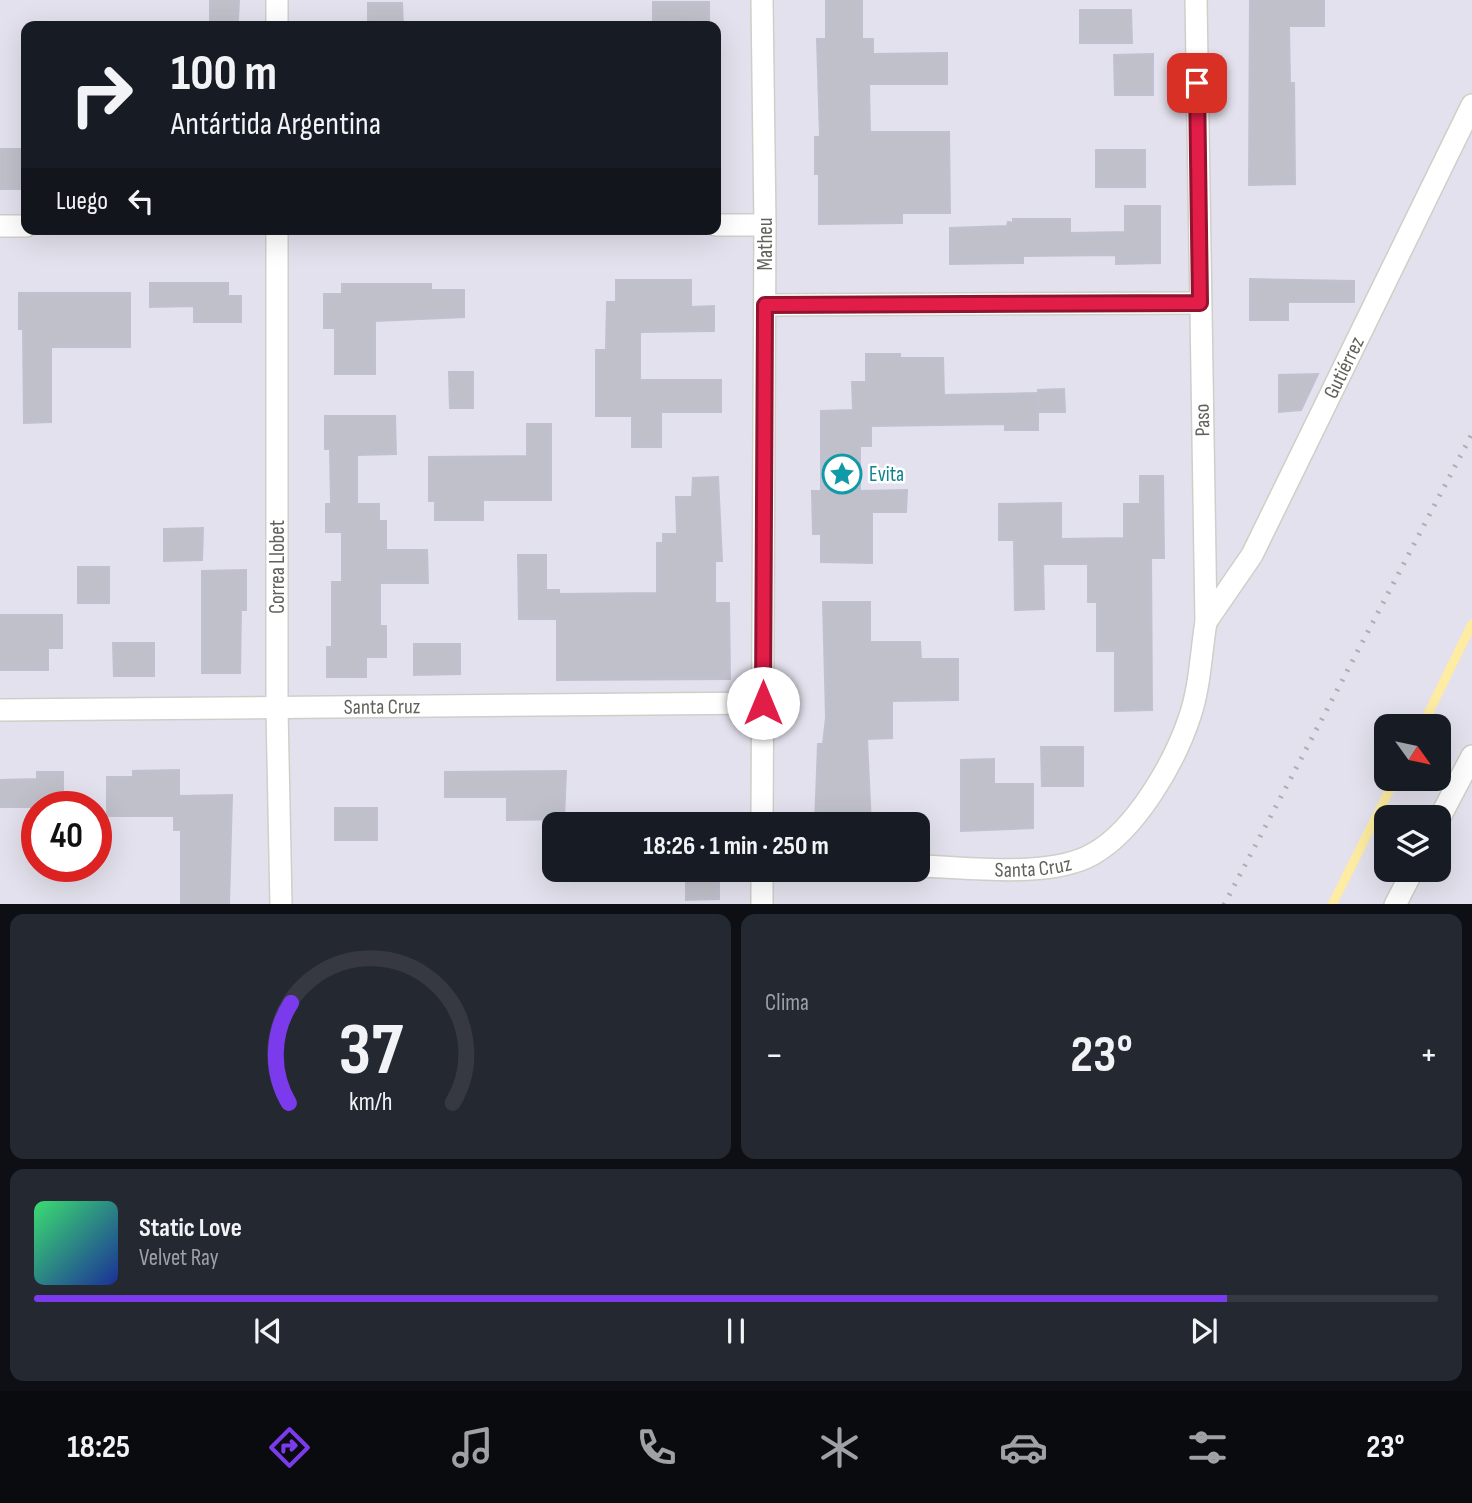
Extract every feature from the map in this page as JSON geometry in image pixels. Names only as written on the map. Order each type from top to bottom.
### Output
[{"type":"street","points":[[277,0],[277,21]]},
{"type":"street","name":"Matheu","points":[[762,0],[765,225],[762,812]]},
{"type":"street","name":"Paso","points":[[1130,821],[1161,781],[1191,715],[1206,622],[1196,0]]},
{"type":"street","name":"Gutiérrez","points":[[1206,622],[1252,555],[1472,105]]},
{"type":"street","points":[[721,225],[765,225]]},
{"type":"street","points":[[0,226],[21,226]]},
{"type":"street","name":"Correa Llobet","points":[[277,235],[277,709],[281,904]]},
{"type":"street","points":[[765,305],[1200,303]]},
{"type":"street","name":"Santa Cruz","points":[[0,710],[763,703]]},
{"type":"street","points":[[1446,805],[1472,756]]},
{"type":"street","name":"Santa Cruz","points":[[930,866],[1020,869],[1059,864],[1093,854],[1130,821]]},
{"type":"street","points":[[762,882],[762,904]]},
{"type":"street","points":[[1396,904],[1407,882]]},
{"type":"building","points":[[210,0],[239,0],[238,20],[210,21]]},
{"type":"building","points":[[826,0],[862,0],[862,39],[873,39],[873,54],[947,53],[947,84],[869,84],[870,132],[949,132],[950,213],[902,213],[902,223],[819,224],[819,174],[815,174],[815,137],[820,137],[817,39],[826,39]]},
{"type":"building","points":[[1250,0],[1324,0],[1324,26],[1289,26],[1290,83],[1294,83],[1295,184],[1249,185]]},
{"type":"building","points":[[653,2],[709,2],[709,21],[653,21]]},
{"type":"building","points":[[368,3],[402,3],[403,21],[368,21]]},
{"type":"building","points":[[1080,10],[1131,10],[1132,43],[1080,43]]},
{"type":"building","points":[[1153,54],[1153,95],[1115,95],[1114,55]]},
{"type":"building","points":[[0,149],[21,149],[21,189],[0,189]]},
{"type":"building","points":[[1096,150],[1145,150],[1145,187],[1096,187]]},
{"type":"building","points":[[1125,206],[1160,206],[1160,263],[1116,264],[1116,255],[1023,256],[1023,263],[950,264],[950,228],[1007,226],[1008,222],[1013,223],[1013,219],[1070,219],[1070,233],[1125,232]]},
{"type":"building","points":[[1250,279],[1354,281],[1354,302],[1288,302],[1288,320],[1250,320]]},
{"type":"building","points":[[616,280],[691,280],[691,307],[714,306],[714,331],[640,332],[640,380],[721,380],[721,412],[661,412],[661,447],[632,447],[632,416],[596,416],[596,350],[606,350],[607,302],[616,302]]},
{"type":"building","points":[[150,283],[228,283],[228,296],[241,296],[241,322],[194,322],[194,306],[150,307]]},
{"type":"building","points":[[342,284],[431,284],[431,290],[464,290],[464,317],[375,321],[375,374],[335,374],[335,328],[324,328],[324,294],[342,294]]},
{"type":"building","points":[[19,293],[130,293],[130,347],[51,347],[51,422],[24,423],[23,329],[19,329]]},
{"type":"building","points":[[866,354],[900,354],[900,358],[943,358],[944,395],[1038,393],[1038,430],[1005,430],[1005,424],[871,426],[871,446],[860,446],[860,491],[907,490],[906,512],[872,512],[872,563],[821,562],[821,534],[813,534],[812,491],[821,491],[821,411],[853,410],[852,382],[866,382]]},
{"type":"building","points":[[449,372],[473,372],[473,408],[450,408]]},
{"type":"building","points":[[1318,374],[1301,410],[1279,412],[1279,375]]},
{"type":"building","points":[[1064,389],[1065,412],[1038,412],[1038,390]]},
{"type":"building","points":[[325,416],[395,416],[396,454],[357,455],[357,504],[379,504],[379,521],[386,521],[386,550],[427,550],[428,583],[380,583],[380,626],[386,626],[386,657],[366,657],[366,677],[327,677],[327,647],[332,647],[332,582],[342,582],[342,532],[326,532],[326,504],[331,504],[330,449],[325,449]]},
{"type":"building","points":[[527,424],[551,424],[551,500],[483,500],[483,520],[435,520],[435,501],[429,501],[429,457],[527,456]]},
{"type":"building","points":[[1140,476],[1163,476],[1164,558],[1151,558],[1152,710],[1115,711],[1115,651],[1097,651],[1097,602],[1088,602],[1088,564],[1043,564],[1044,609],[1015,610],[1014,540],[999,540],[999,504],[1061,503],[1061,539],[1124,538],[1124,504],[1140,504]]},
{"type":"building","points":[[718,477],[722,561],[715,561],[715,603],[729,603],[730,679],[557,680],[557,619],[519,619],[518,555],[546,555],[546,590],[559,590],[559,594],[657,593],[657,543],[663,543],[663,534],[677,534],[676,497],[692,497],[693,478]]},
{"type":"building","points":[[203,528],[202,560],[164,561],[164,529]]},
{"type":"building","points":[[78,567],[109,567],[109,603],[78,603]]},
{"type":"building","points":[[246,570],[246,610],[241,610],[240,673],[202,673],[202,571]]},
{"type":"building","points":[[823,602],[870,602],[870,642],[920,642],[921,659],[958,659],[958,700],[892,701],[892,738],[867,739],[870,812],[815,812],[818,744],[823,744],[826,717]]},
{"type":"building","points":[[0,615],[62,615],[62,648],[48,648],[48,670],[0,670]]},
{"type":"building","points":[[113,643],[154,643],[154,676],[114,676]]},
{"type":"building","points":[[414,644],[460,644],[460,674],[414,675]]},
{"type":"building","points":[[1041,747],[1083,747],[1083,786],[1042,786]]},
{"type":"building","points":[[994,759],[994,784],[1033,784],[1033,828],[961,831],[961,760]]},
{"type":"building","points":[[179,770],[179,796],[232,795],[229,904],[181,904],[181,830],[174,830],[174,816],[112,816],[112,791],[107,791],[107,777],[133,777],[133,771]]},
{"type":"building","points":[[566,771],[564,812],[542,812],[542,819],[507,820],[507,797],[445,797],[445,772]]},
{"type":"building","points":[[37,772],[63,772],[63,791],[21,791],[21,807],[0,807],[0,780],[37,779]]},
{"type":"building","points":[[335,808],[377,808],[377,840],[335,840]]},
{"type":"building","points":[[686,882],[719,882],[719,899],[686,900]]},
{"type":"waterway","points":[[1428,714],[1472,624]]},
{"type":"waterway","points":[[1332,904],[1389,791]]},
{"type":"railway","points":[[1225,904],[1472,434]]},
{"type":"place","name":"Evita","points":[[842,474]]},
{"type":"route","points":[[763,703],[765,305],[1200,303],[1197,83]]}]
